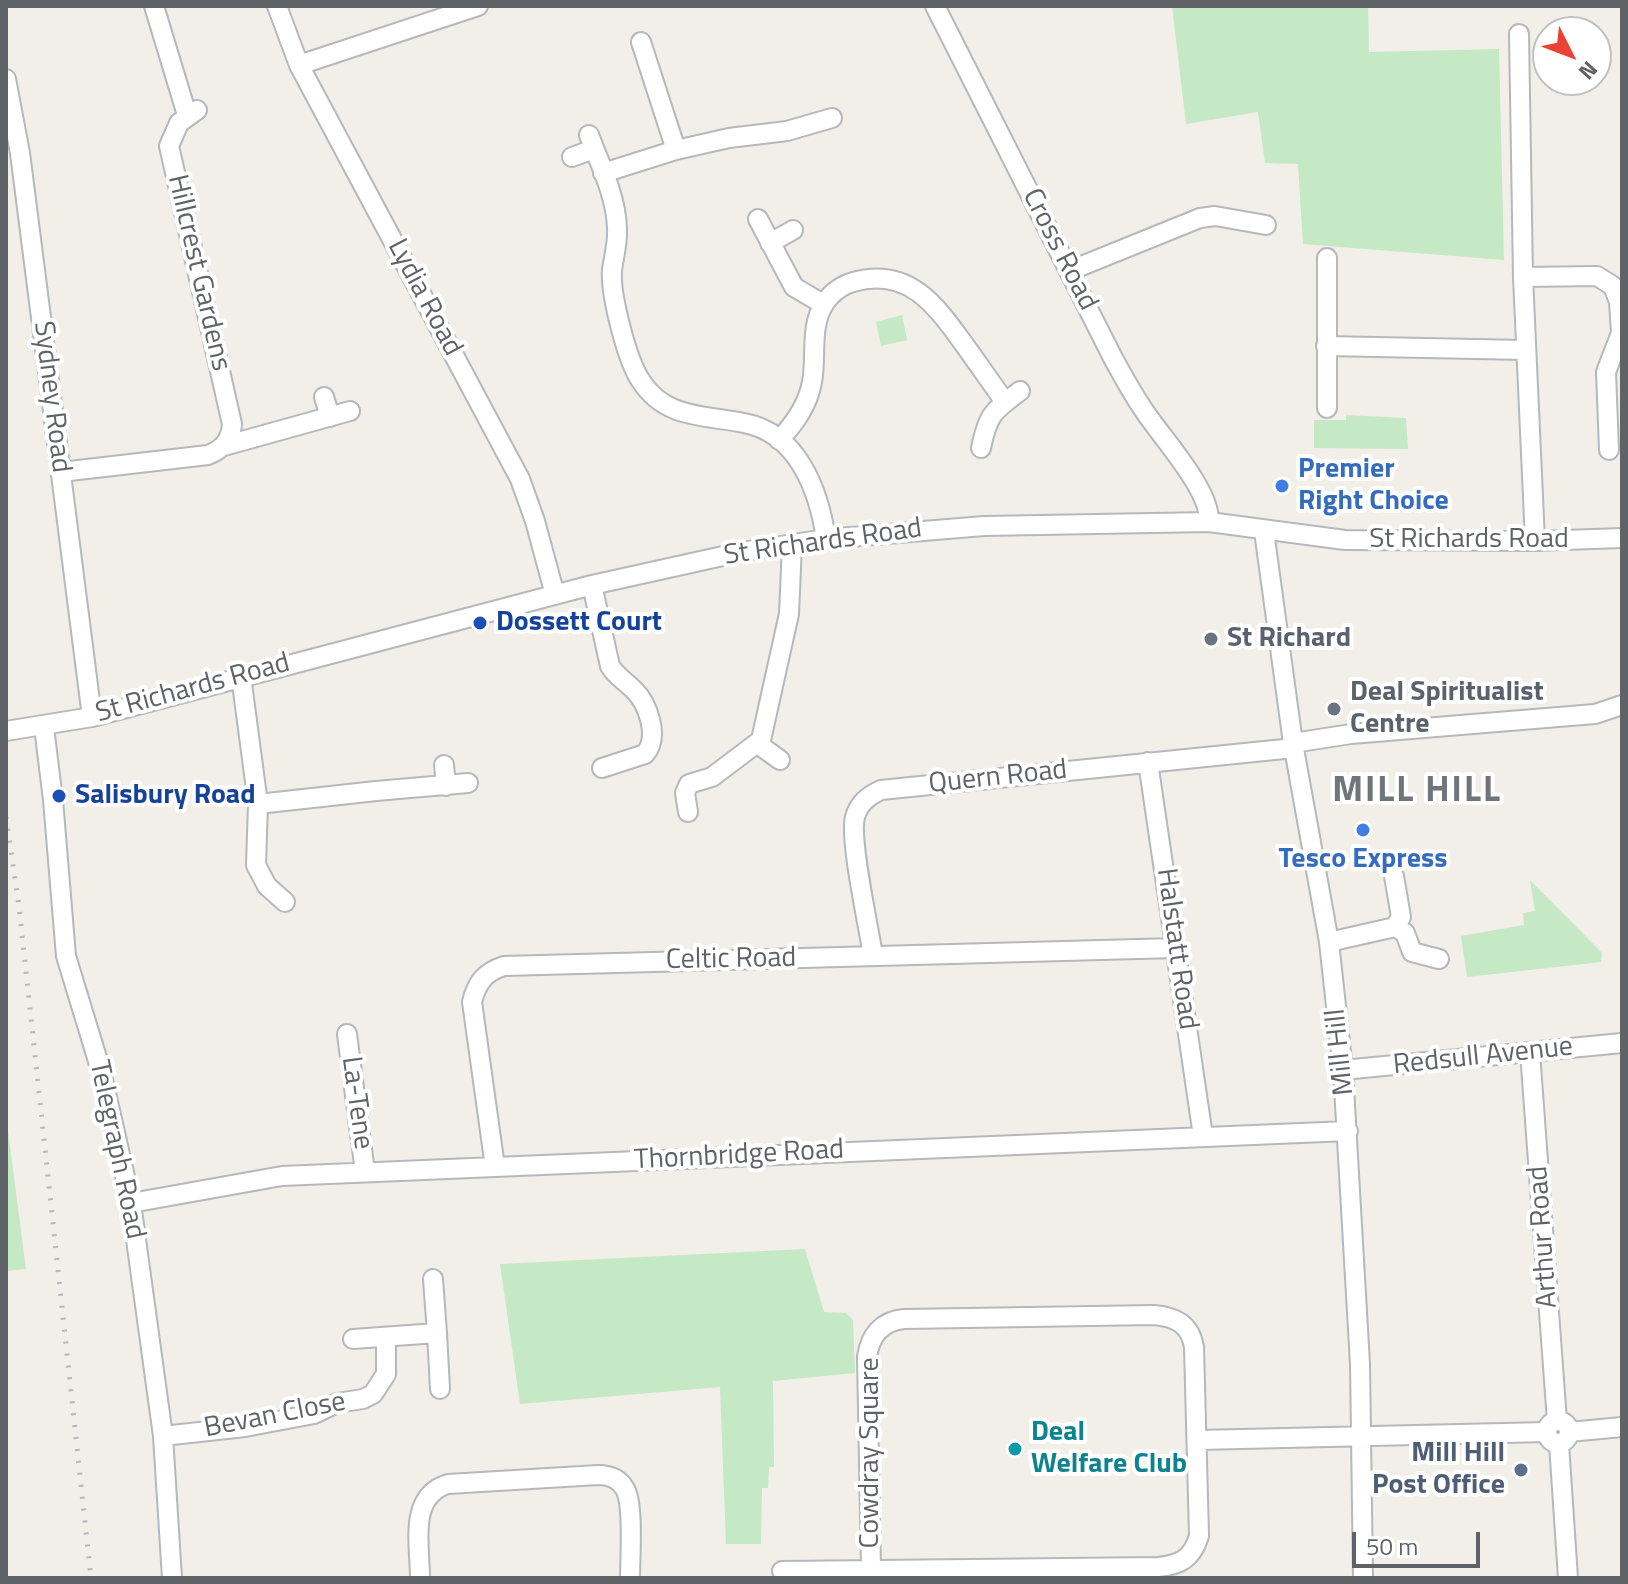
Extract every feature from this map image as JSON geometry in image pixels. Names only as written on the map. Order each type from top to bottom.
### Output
[{"type":"street","name":"Hillcrest Gardens","points":[[154,6],[192,112],[173,133],[169,146],[232,424],[231,435],[224,446]]},
{"type":"street","name":"Lydia Road","points":[[277,6],[299,65],[520,479],[555,595]]},
{"type":"street","points":[[299,65],[478,6]]},
{"type":"street","name":"Cross Road","points":[[935,6],[1127,384],[1197,486],[1210,513],[1202,522]]},
{"type":"street","points":[[1519,34],[1525,350],[1535,541]]},
{"type":"street","points":[[641,42],[676,150]]},
{"type":"street","name":"Sydney Road","points":[[6,79],[20,153],[92,717]]},
{"type":"street","points":[[603,173],[676,150],[729,138],[787,131],[832,118]]},
{"type":"street","points":[[572,157],[592,142],[615,206],[618,228],[612,271],[613,292],[630,359],[640,381],[656,400],[674,411],[764,429],[779,440],[796,457],[813,484],[826,539]]},
{"type":"street","points":[[1069,271],[1200,218],[1215,216],[1266,225]]},
{"type":"street","points":[[758,219],[794,287],[823,304]]},
{"type":"street","points":[[770,243],[793,230]]},
{"type":"street","points":[[1327,258],[1327,408]]},
{"type":"street","points":[[1523,277],[1597,276],[1605,279],[1618,293],[1621,333],[1606,372],[1609,450]]},
{"type":"street","points":[[779,440],[803,409],[812,382],[817,321],[823,304],[832,293],[849,283],[868,279],[889,280],[914,290],[935,304],[1005,402]]},
{"type":"street","points":[[1326,346],[1525,350]]},
{"type":"street","points":[[981,448],[992,411],[1020,391]]},
{"type":"street","points":[[324,397],[330,417]]},
{"type":"street","points":[[61,472],[208,455],[224,446],[350,411]]},
{"type":"street","name":"St Richards Road","points":[[6,731],[92,717],[592,585],[712,558],[826,539],[984,526],[1202,522],[1345,540],[1622,538]]},
{"type":"street","name":"Mill Hill","points":[[1264,531],[1293,745],[1329,942],[1343,1070],[1360,1364],[1363,1578]]},
{"type":"street","points":[[780,760],[762,747],[761,740],[789,614],[792,544]]},
{"type":"street","points":[[592,585],[610,666],[614,674],[641,698],[652,738],[645,754],[602,768]]},
{"type":"street","points":[[241,676],[258,804],[256,865],[267,886],[285,902]]},
{"type":"street","name":"Quern Road","points":[[873,956],[853,827],[861,804],[881,790],[1293,745],[1351,734],[1595,714],[1622,705]]},
{"type":"street","name":"Telegraph Road","points":[[36,727],[53,800],[66,956],[97,1058],[131,1203],[163,1436],[172,1578]]},
{"type":"street","points":[[688,812],[685,793],[689,784],[712,777],[761,740]]},
{"type":"street","name":"Halstatt Road","points":[[1148,762],[1203,1136]]},
{"type":"street","points":[[444,765],[446,786]]},
{"type":"street","points":[[258,804],[468,783]]},
{"type":"street","points":[[1394,876],[1401,917],[1395,927]]},
{"type":"street","points":[[1329,942],[1395,927],[1405,933],[1412,952],[1439,959]]},
{"type":"street","name":"Celtic Road","points":[[495,1167],[472,1002],[482,977],[491,970],[504,966],[1176,948]]},
{"type":"street","name":"La-Tene","points":[[347,1034],[365,1172]]},
{"type":"street","name":"Redsull Avenue","points":[[1343,1070],[1622,1043]]},
{"type":"street","name":"Arthur Road","points":[[1530,1052],[1568,1578]]},
{"type":"street","name":"Thornbridge Road","points":[[131,1203],[282,1176],[1348,1131]]},
{"type":"street","points":[[433,1279],[440,1389]]},
{"type":"street","name":"Cowdray Square","points":[[1154,1315],[1177,1320],[1187,1327],[1194,1347],[1199,1536],[1196,1547],[1181,1563],[1158,1567],[871,1569],[867,1357],[875,1334],[893,1320],[1154,1315]]},
{"type":"street","points":[[353,1339],[437,1333]]},
{"type":"street","name":"Bevan Close","points":[[163,1436],[245,1427],[314,1414],[337,1403],[363,1399],[373,1394],[386,1374],[386,1337]]},
{"type":"street","points":[[1198,1440],[1558,1432],[1622,1427]]},
{"type":"street","points":[[420,1578],[419,1515],[422,1503],[437,1488],[448,1484],[598,1475],[608,1475],[618,1481],[629,1500],[630,1578]]},
{"type":"street","points":[[782,1571],[871,1569]]},
{"type":"green space","points":[[1172,6],[1368,6],[1369,52],[1499,49],[1504,260],[1303,244],[1298,164],[1265,163],[1258,112],[1186,124]]},
{"type":"green space","points":[[902,315],[907,340],[881,346],[876,322]]},
{"type":"green space","points":[[1346,415],[1406,418],[1408,449],[1314,448],[1314,420],[1346,420]]},
{"type":"green space","points":[[1530,880],[1602,953],[1601,962],[1467,977],[1461,936],[1524,925],[1523,913],[1535,911]]},
{"type":"green space","points":[[6,1116],[26,1269],[6,1271]]},
{"type":"green space","points":[[805,1249],[824,1312],[846,1313],[853,1320],[855,1373],[773,1381],[774,1467],[769,1467],[768,1488],[762,1488],[761,1544],[726,1544],[720,1387],[520,1404],[500,1264]]},
{"type":"railway","points":[[6,817],[19,906],[91,1578]]},
{"type":"place","name":"Premier Right Choice","points":[[1282,486]]},
{"type":"place","name":"Dossett Court","points":[[480,623]]},
{"type":"place","name":"St Richard","points":[[1211,639]]},
{"type":"place","name":"Deal Spiritualist Centre","points":[[1334,709]]},
{"type":"place","name":"Salisbury Road","points":[[59,796]]},
{"type":"place","name":"Tesco Express","points":[[1363,830]]},
{"type":"place","name":"Deal Welfare Club","points":[[1015,1449]]},
{"type":"place","name":"Mill Hill Post Office","points":[[1521,1470]]},
{"type":"district","name":"MILL HILL","points":[[1417,792]]}]
